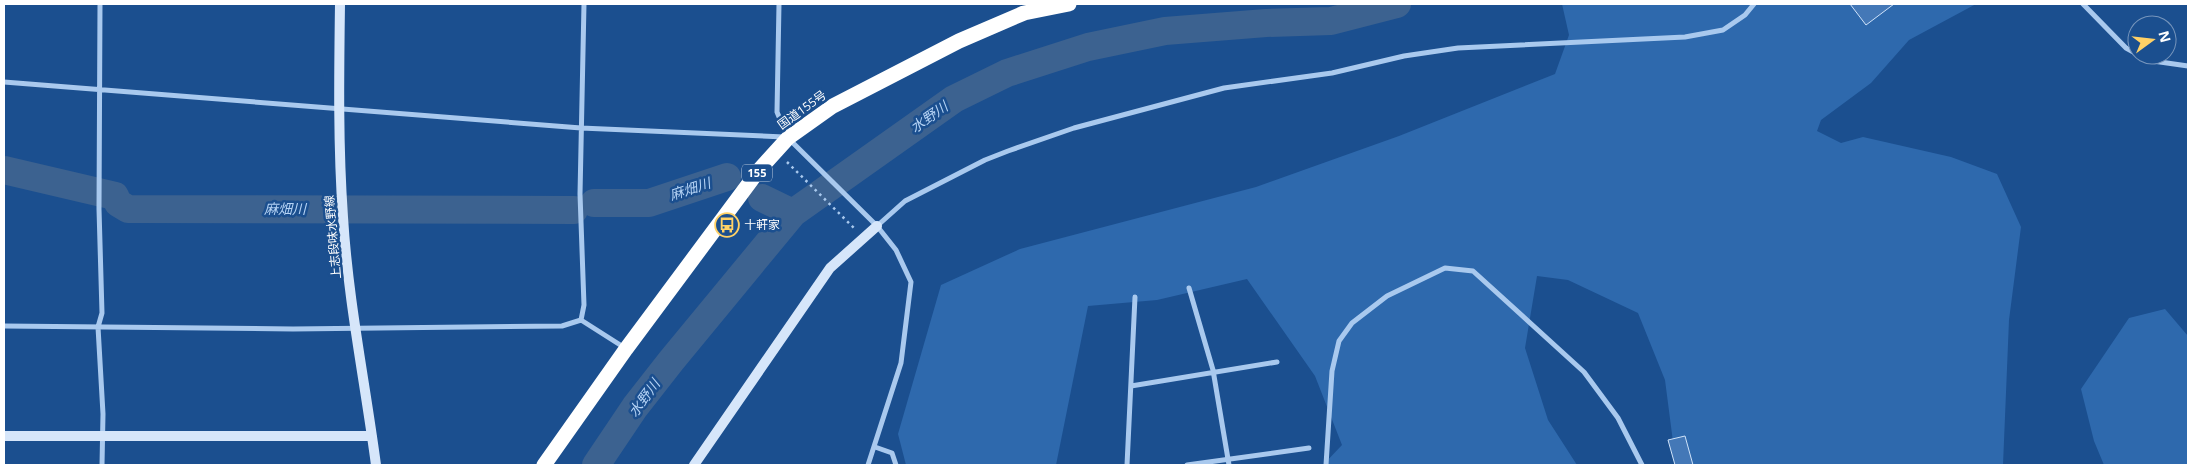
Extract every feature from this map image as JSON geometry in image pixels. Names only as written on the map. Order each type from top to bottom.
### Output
[{"type":"highway","name":"国道155号","points":[[544,465],[626,349],[759,170],[788,138],[833,106],[1024,8],[1069,4]]},
{"type":"street","points":[[100,4],[99,88],[102,313],[98,327],[103,435],[102,465]]},
{"type":"street","name":"上志段味水野線","points":[[340,4],[339,109],[343,218],[355,328],[376,465]]},
{"type":"street","points":[[581,320],[584,305],[581,128],[584,4]]},
{"type":"street","points":[[779,4],[777,112],[788,138],[877,226],[896,250],[911,282],[901,363],[868,465]]},
{"type":"street","points":[[694,465],[830,268],[905,201],[985,160],[1074,128],[1224,88],[1332,73],[1404,56],[1458,48],[1685,37],[1723,30],[1745,15],[1754,4]]},
{"type":"street","points":[[2083,4],[2127,49]]},
{"type":"street","points":[[4,82],[99,88],[581,128],[788,138]]},
{"type":"street","points":[[1326,465],[1332,371],[1339,341],[1352,323],[1387,296],[1445,268],[1473,271],[1584,372],[1618,418],[1642,465]]},
{"type":"street","points":[[1189,288],[1213,372],[1229,463]]},
{"type":"street","points":[[1128,465],[1135,297]]},
{"type":"street","points":[[4,326],[355,328],[562,326],[581,320]]},
{"type":"street","points":[[581,320],[626,349]]},
{"type":"street","points":[[1131,386],[1276,362]]},
{"type":"street","points":[[4,436],[372,436]]},
{"type":"street","points":[[875,447],[892,453],[896,465]]},
{"type":"street","points":[[1187,465],[1229,463],[1309,448]]},
{"type":"path","points":[[786,160],[856,231]]},
{"type":"shaded area","points":[[1562,4],[1976,4],[1909,40],[1871,83],[1821,120],[1817,131],[1841,143],[1863,137],[1951,157],[1997,174],[2021,227],[2009,320],[2003,465],[1676,465],[1665,380],[1638,313],[1568,280],[1537,276],[1525,348],[1548,420],[1577,465],[1323,465],[1342,445],[1315,376],[1247,279],[1157,300],[1088,306],[1056,465],[906,465],[898,434],[941,285],[1020,249],[1256,187],[1399,136],[1555,74],[1569,35]]},
{"type":"shaded area","points":[[2165,309],[2188,336],[2188,465],[2104,465],[2094,441],[2081,389],[2129,318]]},
{"type":"building","points":[[1850,4],[1894,4],[1866,25]]},
{"type":"building","points":[[1685,436],[1693,465],[1675,465],[1668,440]]},
{"type":"waterway","name":"水野川","points":[[596,465],[635,407],[793,213],[954,99],[1007,73],[1088,47],[1165,31],[1266,23],[1331,21],[1397,4]]},
{"type":"waterway","name":"麻畑川","points":[[4,170],[115,196],[118,203],[128,209],[574,210]]},
{"type":"waterway","name":"麻畑川","points":[[594,203],[649,203],[727,177]]},
{"type":"waterway","name":"麻畑川","points":[[762,198],[793,213]]},
{"type":"place","name":"十軒家","points":[[727,225]]}]
